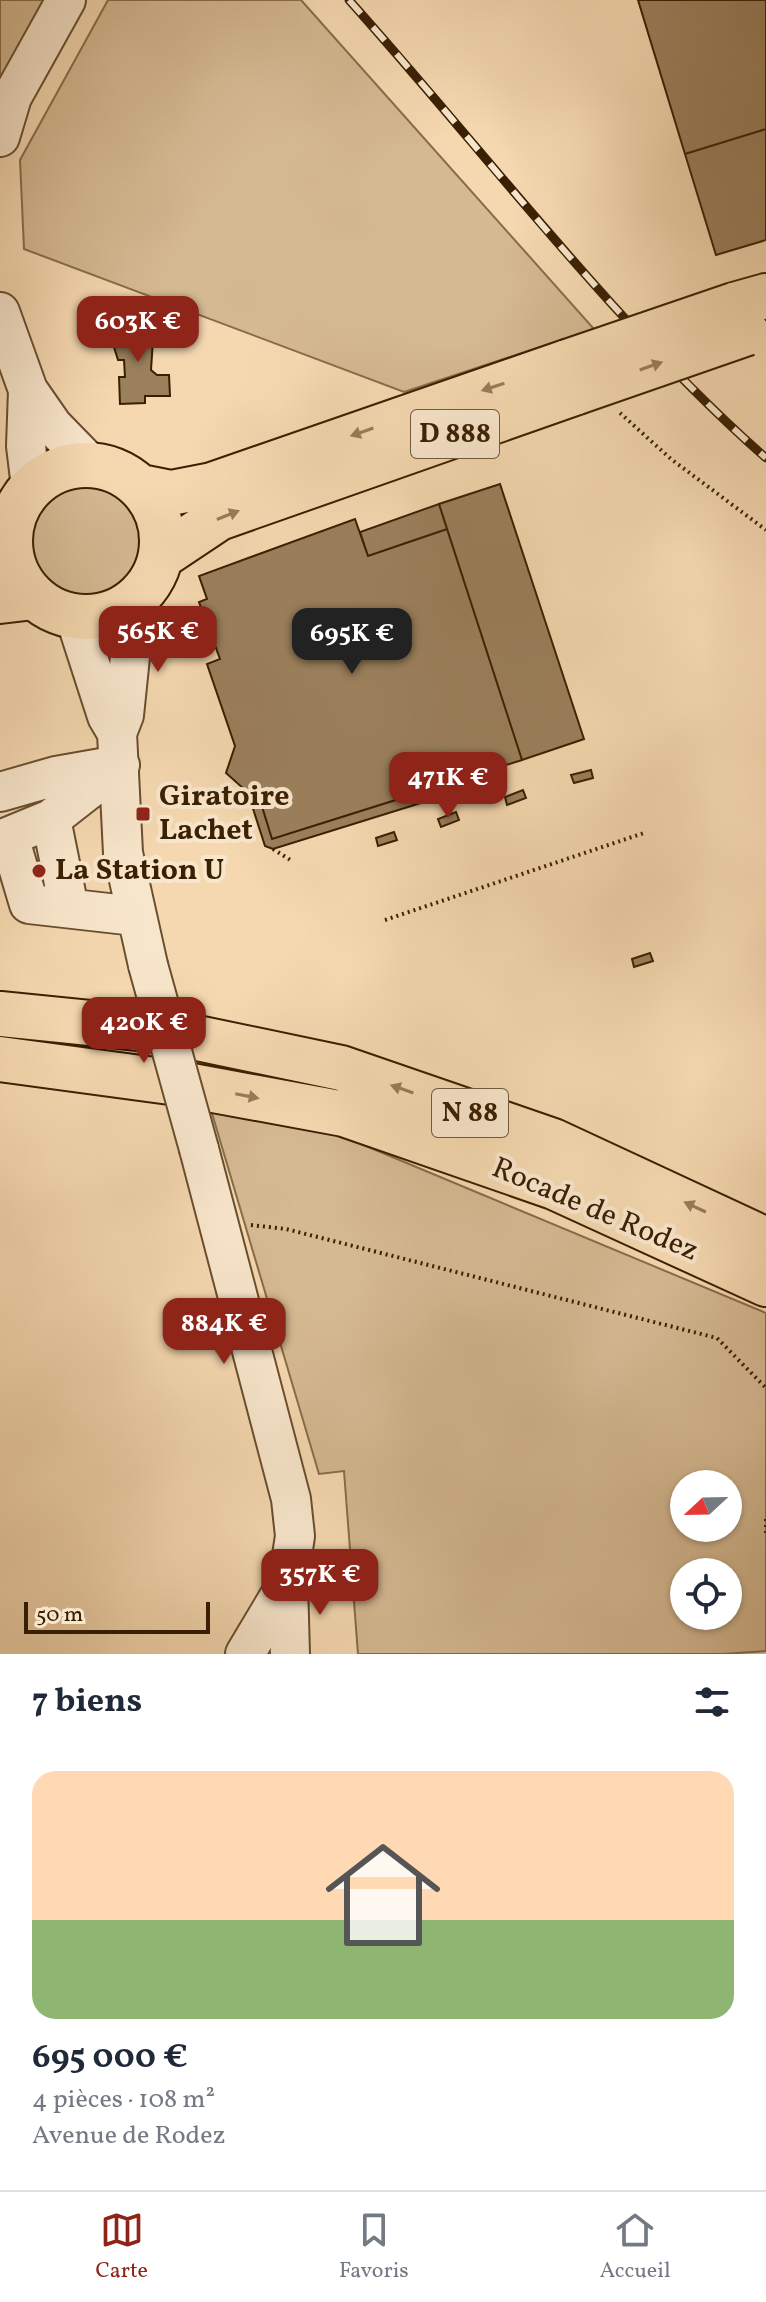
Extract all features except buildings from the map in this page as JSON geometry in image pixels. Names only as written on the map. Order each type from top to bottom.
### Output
[{"type":"main road","name":"D 888","points":[[162,556],[219,518],[753,316]]},
{"type":"main road","name":"D 888","points":[[141,487],[171,493],[212,485],[322,446],[578,380]]},
{"type":"main road","points":[[90,464],[109,467],[141,487],[155,507],[162,531],[162,556],[152,580],[136,599],[118,611],[97,617],[75,617],[17,599],[21,582],[5,547],[11,523],[31,487],[48,474],[68,466],[90,464]]},
{"type":"main road","name":"Rocade de Rodez","points":[[0,1014],[159,1030],[341,1068],[553,1141],[766,1240]]},
{"type":"main road","name":"Rocade de Rodez","points":[[0,1059],[170,1082],[344,1114],[554,1187],[766,1284]]},
{"type":"street","points":[[0,137],[12,97],[66,0]]},
{"type":"street","points":[[0,312],[28,390],[53,426],[90,464]]},
{"type":"street","points":[[28,390],[26,446],[31,487]]},
{"type":"street","points":[[136,599],[119,749],[123,853],[135,916],[291,1499],[295,1536],[288,1582],[290,1654]]},
{"type":"street","points":[[75,617],[119,749]]},
{"type":"street","points":[[18,780],[119,749]]},
{"type":"street","points":[[119,749],[23,831],[37,908],[135,916]]},
{"type":"street","points":[[245,1654],[288,1582]]},
{"type":"path","points":[[578,380],[671,459],[766,530]]},
{"type":"path","points":[[385,920],[644,833]]},
{"type":"path","points":[[273,849],[292,861]]},
{"type":"path","points":[[217,1222],[286,1229],[717,1338],[766,1388]]},
{"type":"path","points":[[766,1519],[766,1535]]},
{"type":"shaded area","points":[[0,0],[49,0],[0,92]]},
{"type":"shaded area","points":[[108,0],[301,0],[594,329],[404,392],[24,249],[20,160]]},
{"type":"shaded area","points":[[86,486],[108,490],[127,503],[140,522],[144,544],[140,566],[127,585],[108,598],[86,602],[64,598],[45,585],[32,566],[28,544],[32,522],[45,503],[64,490]]},
{"type":"shaded area","points":[[211,1110],[342,1136],[766,1313],[766,1651],[723,1654],[358,1654],[344,1471],[319,1474]]},
{"type":"railway","points":[[349,0],[602,293],[709,405],[766,458]]},
{"type":"place","name":"Giratoire Lachet","points":[[143,814]]},
{"type":"place","name":"La Station U","points":[[39,871]]}]
